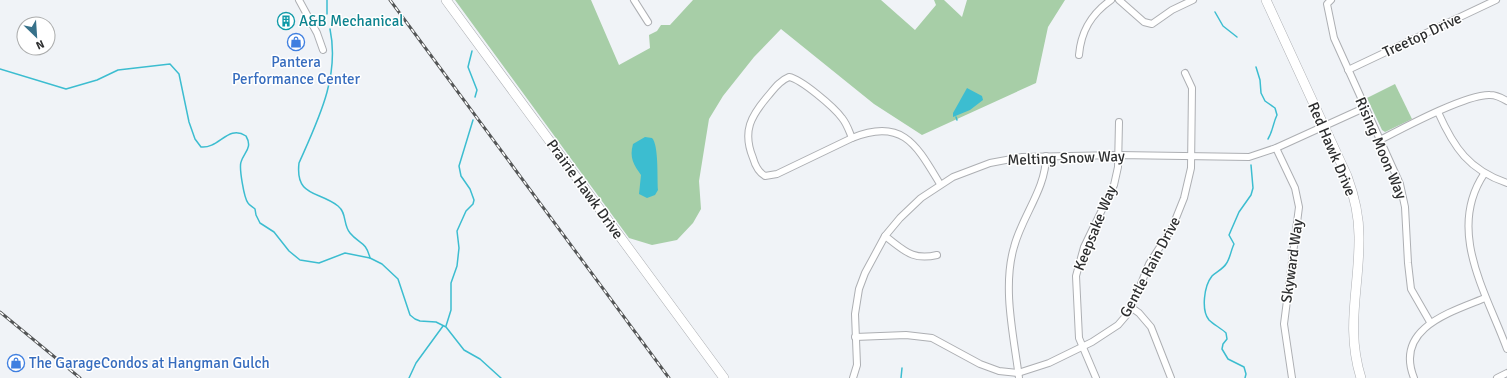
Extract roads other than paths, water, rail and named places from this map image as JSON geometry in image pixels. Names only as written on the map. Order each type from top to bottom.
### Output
[{"type":"street","points":[[299,0],[317,33],[323,50]]},
{"type":"street","name":"Prairie Hawk Drive","points":[[446,0],[724,378]]},
{"type":"street","points":[[634,0],[648,22]]},
{"type":"street","points":[[1079,55],[1082,33],[1088,23],[1111,0]]},
{"type":"street","points":[[1118,0],[1144,22],[1152,24],[1172,10],[1193,0]]},
{"type":"street","name":"Red Hawk Drive","points":[[1266,0],[1348,180],[1357,213],[1359,248],[1352,325],[1355,356],[1361,378]]},
{"type":"street","name":"Rising Moon Way","points":[[1331,0],[1327,4],[1334,38],[1403,195],[1411,289],[1430,322]]},
{"type":"street","name":"Treetop Drive","points":[[1348,70],[1496,0]]},
{"type":"street","name":"Gentle Rain Drive","points":[[855,337],[906,335],[932,338],[980,364],[1019,376],[1082,347],[1118,325],[1132,308],[1149,264],[1172,228],[1180,212],[1188,182],[1191,157],[1192,88],[1185,73]]},
{"type":"street","points":[[852,138],[842,118],[831,107],[799,81],[789,77],[780,82],[754,114],[750,121],[748,137],[750,153],[758,170],[769,176],[852,138],[865,132],[885,130],[905,136],[920,150],[940,184]]},
{"type":"street","points":[[1380,140],[1472,97],[1490,95],[1507,101]]},
{"type":"street","name":"Melting Snow Way","points":[[853,378],[857,365],[855,314],[859,289],[865,273],[885,236],[911,206],[940,184],[968,170],[990,162],[1022,157],[1118,155],[1242,158],[1261,154],[1276,148],[1364,108]]},
{"type":"street","points":[[1438,112],[1446,130],[1458,150],[1468,161],[1484,174],[1507,183]]},
{"type":"street","name":"Keepsake Way","points":[[1096,378],[1082,347],[1080,338],[1076,276],[1084,248],[1114,186],[1118,155],[1119,122]]},
{"type":"street","name":"Skyward Way","points":[[1276,148],[1294,188],[1299,207],[1284,324],[1292,378]]},
{"type":"street","points":[[1019,376],[1009,294],[1011,257],[1024,218],[1044,178],[1046,156]]},
{"type":"street","points":[[1484,174],[1475,186],[1470,203],[1469,224],[1475,270],[1485,298],[1507,349]]},
{"type":"street","points":[[885,236],[912,255],[928,257],[937,255]]},
{"type":"street","points":[[1414,378],[1409,362],[1412,349],[1416,339],[1430,322],[1485,298]]},
{"type":"street","points":[[1132,308],[1151,327],[1171,378]]},
{"type":"street","points":[[1497,378],[1507,373]]},
{"type":"water","points":[[967,88],[982,96],[983,100],[970,110],[953,117],[953,113]]},
{"type":"water","points":[[645,137],[652,138],[656,148],[658,190],[655,195],[647,198],[639,194],[641,175],[634,164],[632,157],[633,144]]},
{"type":"waterway","points":[[327,0],[327,14]]},
{"type":"waterway","points":[[1215,12],[1223,26],[1237,37]]},
{"type":"waterway","points":[[330,29],[332,47],[330,81],[320,114],[299,163],[299,174],[301,182],[305,188],[310,192],[331,201],[341,209],[348,230],[353,237],[366,248],[370,258]]},
{"type":"waterway","points":[[472,51],[468,67],[477,90],[475,97]]},
{"type":"waterway","points":[[0,69],[66,89],[97,80],[118,70],[170,64],[179,74],[189,122],[195,139],[201,147],[207,147],[234,133],[240,133],[246,136],[249,144],[241,162],[242,183],[246,200],[255,209],[260,223],[274,232],[289,251],[300,260],[319,263],[345,253],[370,258],[382,264],[398,279],[410,315],[420,321],[436,322],[446,327],[464,350],[480,359],[501,378]]},
{"type":"waterway","points":[[1256,67],[1260,80],[1261,93],[1265,101],[1275,108],[1277,115],[1268,139]]},
{"type":"waterway","points":[[446,326],[451,310],[451,283],[457,266],[459,248],[457,231],[466,211],[473,204],[474,200],[470,189],[461,176],[459,166],[473,120]]},
{"type":"waterway","points":[[1245,378],[1246,374],[1244,367],[1228,359],[1222,349],[1223,344],[1227,339],[1226,333],[1209,320],[1205,310],[1204,298],[1209,280],[1225,266],[1234,244],[1229,235],[1239,212],[1251,195],[1253,188],[1251,165]]},
{"type":"waterway","points":[[409,378],[416,363],[443,326]]},
{"type":"waterway","points":[[901,378],[902,368]]},
{"type":"railway","points":[[390,0],[669,378]]},
{"type":"railway","points":[[0,312],[80,378]]},
{"type":"place","name":"A&B Mechanical","points":[[286,21]]},
{"type":"place","name":"Pantera Performance Center","points":[[296,42]]},
{"type":"place","name":"The GarageCondos at Hangman Gulch","points":[[16,363]]}]
